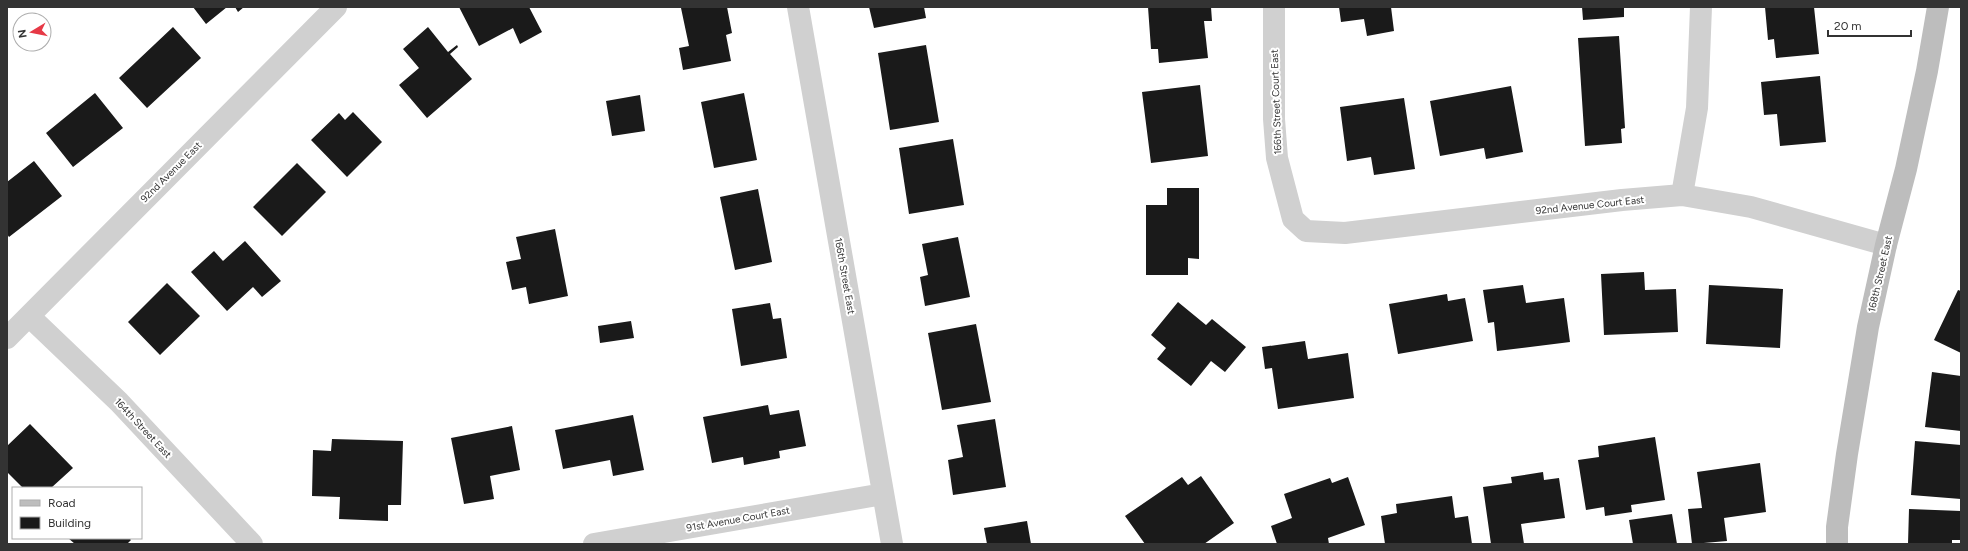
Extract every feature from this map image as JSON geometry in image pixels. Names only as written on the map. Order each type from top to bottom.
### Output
[{"type":"street","name":"92nd Avenue East","points":[[7,338],[336,7]]},
{"type":"street","name":"166th Street East","points":[[798,7],[892,544]]},
{"type":"street","name":"166th Street Court East","points":[[1274,7],[1274,119],[1277,158],[1293,219]]},
{"type":"street","points":[[1682,195],[1697,108],[1701,7]]},
{"type":"street","name":"168th Street East","points":[[1837,544],[1837,527],[1848,446],[1868,327],[1886,245],[1906,169],[1927,71],[1938,7]]},
{"type":"street","name":"92nd Avenue Court East","points":[[1293,219],[1306,231],[1345,233],[1622,200],[1682,195],[1751,207],[1886,245]]},
{"type":"street","name":"164th Street East","points":[[29,316],[119,402],[252,544]]},
{"type":"street","name":"91st Avenue Court East","points":[[594,544],[883,494]]},
{"type":"building","points":[[193,7],[227,7],[206,24]]},
{"type":"building","points":[[235,7],[244,7],[238,12]]},
{"type":"building","points":[[459,7],[529,7],[542,32],[520,44],[513,28],[479,46]]},
{"type":"building","points":[[727,7],[732,33],[726,35],[731,61],[683,70],[679,48],[689,46],[681,8]]},
{"type":"building","points":[[869,7],[924,7],[926,18],[874,28]]},
{"type":"building","points":[[1148,7],[1211,7],[1212,21],[1204,21],[1208,58],[1159,63],[1158,49],[1151,49]]},
{"type":"building","points":[[1339,7],[1391,7],[1394,31],[1367,36],[1364,19],[1341,22]]},
{"type":"building","points":[[1582,7],[1624,7],[1624,17],[1583,20]]},
{"type":"building","points":[[1765,7],[1814,7],[1819,54],[1776,58],[1774,39],[1768,40]]},
{"type":"building","points":[[173,27],[201,58],[147,108],[119,78]]},
{"type":"building","points":[[428,27],[448,52],[457,45],[458,47],[450,54],[472,79],[427,118],[399,85],[419,68],[403,49]]},
{"type":"building","points":[[1619,36],[1625,128],[1621,129],[1622,143],[1585,146],[1578,38]]},
{"type":"building","points":[[926,45],[939,122],[890,130],[878,53]]},
{"type":"building","points":[[1820,76],[1826,142],[1780,146],[1777,114],[1764,115],[1761,82]]},
{"type":"building","points":[[1200,85],[1208,156],[1151,163],[1142,92]]},
{"type":"building","points":[[1511,86],[1523,152],[1486,159],[1484,148],[1440,156],[1430,101]]},
{"type":"building","points":[[95,93],[123,128],[73,167],[46,133]]},
{"type":"building","points":[[744,93],[757,160],[714,168],[701,102]]},
{"type":"building","points":[[640,95],[645,131],[612,136],[606,101]]},
{"type":"building","points":[[1404,98],[1415,169],[1374,175],[1371,157],[1347,161],[1340,107]]},
{"type":"building","points":[[353,112],[382,142],[347,177],[311,140],[339,113],[345,120]]},
{"type":"building","points":[[953,139],[964,205],[909,214],[899,148]]},
{"type":"building","points":[[34,161],[62,196],[9,237],[7,234],[7,182]]},
{"type":"building","points":[[297,163],[326,192],[282,236],[253,207]]},
{"type":"building","points":[[1167,188],[1199,188],[1199,259],[1188,258],[1188,275],[1146,275],[1146,205],[1167,205]]},
{"type":"building","points":[[758,189],[772,262],[735,270],[720,197]]},
{"type":"building","points":[[555,229],[568,296],[529,304],[526,287],[512,290],[506,262],[521,259],[516,237]]},
{"type":"building","points":[[958,237],[970,297],[925,306],[920,277],[928,275],[922,244]]},
{"type":"building","points":[[245,241],[281,281],[262,297],[253,287],[227,311],[191,272],[214,251],[223,261]]},
{"type":"building","points":[[1644,272],[1645,290],[1676,289],[1678,332],[1604,335],[1601,274]]},
{"type":"building","points":[[167,283],[200,316],[160,355],[128,322]]},
{"type":"building","points":[[1523,285],[1526,303],[1564,298],[1570,342],[1497,351],[1494,322],[1488,323],[1483,290]]},
{"type":"building","points":[[1709,285],[1783,289],[1780,348],[1706,344]]},
{"type":"building","points":[[1958,290],[1961,291],[1961,353],[1934,340]]},
{"type":"building","points":[[1447,294],[1448,301],[1465,298],[1473,341],[1398,354],[1389,304]]},
{"type":"building","points":[[1178,302],[1206,325],[1212,319],[1246,347],[1225,372],[1211,361],[1191,386],[1157,359],[1166,348],[1151,335]]},
{"type":"building","points":[[770,303],[773,319],[781,318],[787,358],[741,366],[732,309]]},
{"type":"building","points":[[631,321],[634,338],[600,343],[598,326]]},
{"type":"building","points":[[976,324],[991,402],[942,410],[928,333]]},
{"type":"building","points":[[1305,341],[1308,359],[1348,353],[1354,398],[1278,409],[1272,368],[1265,369],[1262,347]]},
{"type":"building","points":[[1932,372],[1961,376],[1961,431],[1925,427]]},
{"type":"building","points":[[768,405],[770,415],[799,410],[806,446],[779,451],[780,458],[744,465],[743,457],[712,463],[703,417]]},
{"type":"building","points":[[633,415],[644,470],[613,476],[610,460],[563,469],[555,430]]},
{"type":"building","points":[[995,419],[1006,487],[953,495],[948,460],[963,457],[957,425]]},
{"type":"building","points":[[30,424],[73,468],[52,487],[22,487],[7,472],[7,446]]},
{"type":"building","points":[[512,426],[520,470],[490,476],[494,499],[464,504],[451,438]]},
{"type":"building","points":[[1655,437],[1665,500],[1631,505],[1632,512],[1605,516],[1604,507],[1586,510],[1578,460],[1599,457],[1598,446]]},
{"type":"building","points":[[332,439],[403,441],[401,505],[388,505],[388,521],[339,519],[340,497],[312,496],[313,450],[331,451]]},
{"type":"building","points":[[1915,441],[1961,445],[1961,499],[1911,495]]},
{"type":"building","points":[[1760,463],[1766,512],[1724,518],[1727,541],[1692,544],[1688,509],[1702,508],[1697,472]]},
{"type":"building","points":[[1543,472],[1544,480],[1559,478],[1565,518],[1521,524],[1524,544],[1491,544],[1483,487],[1512,483],[1511,477]]},
{"type":"building","points":[[1201,476],[1234,523],[1204,544],[1145,544],[1125,516],[1182,477],[1188,485]]},
{"type":"building","points":[[1348,477],[1365,525],[1328,538],[1329,544],[1277,544],[1271,526],[1292,518],[1284,494],[1330,478],[1332,483]]},
{"type":"building","points":[[1452,496],[1455,518],[1468,516],[1472,544],[1385,544],[1381,516],[1397,513],[1396,504]]},
{"type":"building","points":[[1909,509],[1961,511],[1961,540],[1952,540],[1952,544],[1908,544]]},
{"type":"building","points":[[1672,514],[1677,544],[1633,544],[1629,520]]},
{"type":"building","points":[[1027,521],[1031,544],[987,544],[984,528]]},
{"type":"building","points":[[69,539],[131,540],[127,544],[75,544]]}]
